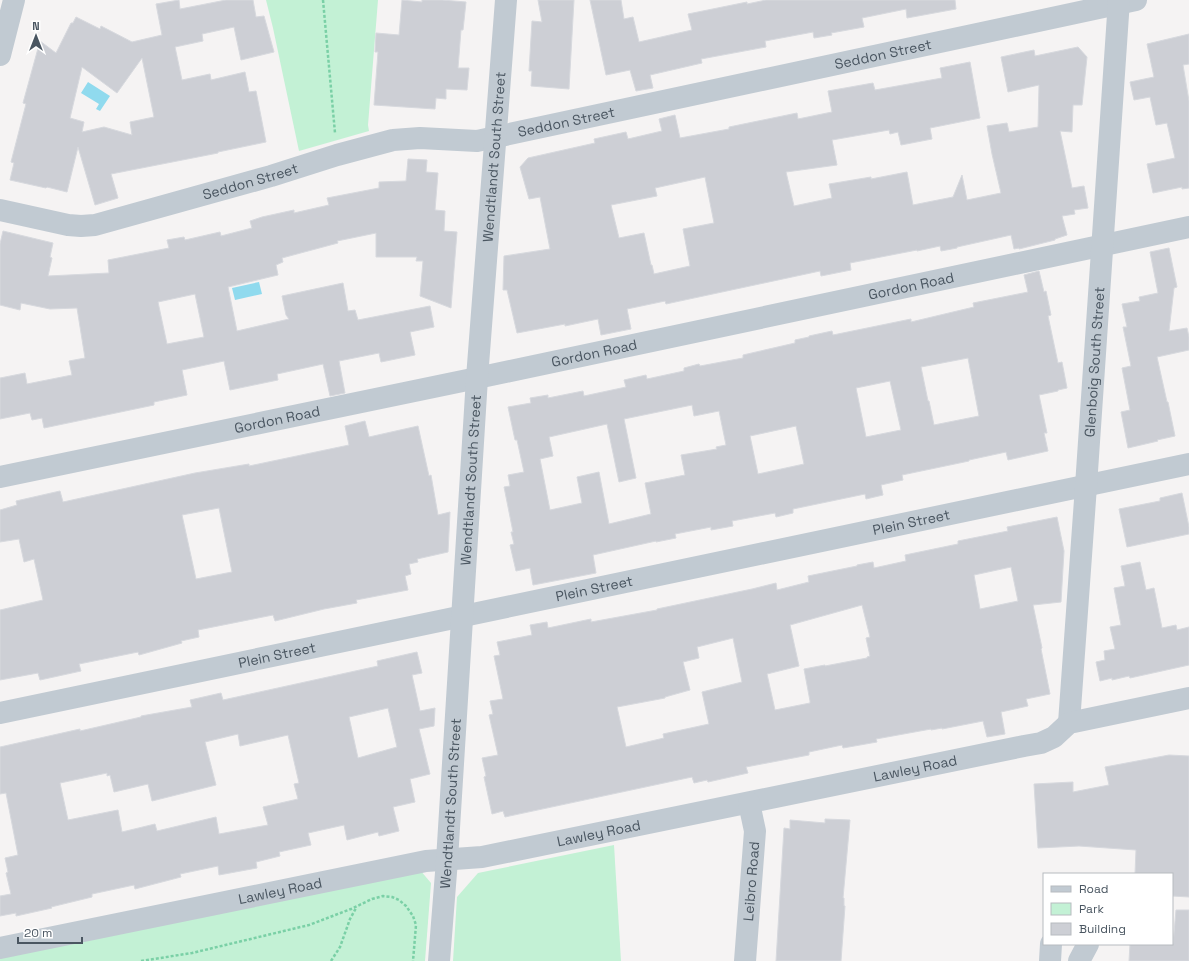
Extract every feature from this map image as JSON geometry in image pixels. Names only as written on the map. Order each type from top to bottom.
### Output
[{"type":"street","points":[[0,55],[16,0]]},
{"type":"street","name":"Wendtlandt South Street","points":[[439,961],[463,616],[477,378],[506,0]]},
{"type":"street","name":"Seddon Street","points":[[0,210],[68,224],[81,226],[95,225],[393,140],[420,138],[477,141],[496,138],[1125,1]]},
{"type":"street","name":"Glenboig South Street","points":[[1068,723],[1102,246],[1125,1]]},
{"type":"street","name":"Gordon Road","points":[[0,477],[477,378],[1189,227]]},
{"type":"street","name":"Plein Street","points":[[0,713],[1189,464]]},
{"type":"street","points":[[1068,723],[1189,698]]},
{"type":"street","name":"Lawley Road","points":[[0,948],[426,861],[482,857],[1041,743],[1054,737],[1068,723]]},
{"type":"street","name":"Leibro Road","points":[[745,961],[755,831],[749,803]]},
{"type":"street","points":[[1050,961],[1051,945]]},
{"type":"street","points":[[1079,961],[1087,945]]},
{"type":"path","points":[[323,0],[335,139]]},
{"type":"path","points":[[141,961],[192,953],[309,925],[372,899],[383,896],[392,897],[399,900],[406,906],[413,916],[416,925],[414,961]]},
{"type":"path","points":[[331,961],[340,947],[350,919],[357,906]]},
{"type":"green space","points":[[266,0],[378,0],[368,125],[369,131],[299,151]]},
{"type":"green space","points":[[614,845],[621,961],[453,961],[457,897],[478,873]]},
{"type":"green space","points":[[420,870],[431,883],[425,961],[0,961],[0,958]]},
{"type":"water","points":[[88,82],[110,96],[100,111],[96,109],[99,104],[81,93]]},
{"type":"water","points":[[259,282],[262,294],[235,300],[232,288]]},
{"type":"building","points":[[179,0],[180,9],[226,0],[253,0],[256,17],[264,16],[274,52],[241,60],[234,27],[202,34],[203,41],[175,47],[182,80],[210,74],[211,80],[245,72],[249,92],[256,91],[266,142],[111,174],[118,198],[95,205],[78,147],[67,192],[10,180],[14,163],[11,162],[26,104],[23,103],[40,41],[56,53],[71,23],[73,23],[76,17],[100,29],[101,26],[132,42],[162,35],[156,4]],"holes":[[[142,58],[154,117],[130,122],[132,135],[104,127],[82,132],[84,122],[70,118],[82,67],[117,93]]]},
{"type":"building","points":[[402,0],[422,2],[422,0],[442,0],[466,2],[463,30],[461,30],[458,68],[469,68],[467,90],[446,89],[446,99],[436,98],[435,109],[374,105],[378,52],[375,52],[376,33],[399,35]]},
{"type":"building","points":[[538,0],[574,0],[569,89],[531,86],[532,71],[529,71],[532,21],[542,22]]},
{"type":"building","points":[[590,0],[621,0],[624,19],[633,17],[639,42],[692,30],[688,14],[747,2],[747,4],[766,0],[955,0],[956,9],[907,18],[906,9],[862,18],[864,27],[831,33],[832,35],[814,38],[813,32],[765,41],[766,47],[701,59],[702,63],[650,75],[653,88],[636,91],[630,70],[606,75]]},
{"type":"building","points":[[1189,34],[1189,64],[1183,65],[1189,101],[1189,188],[1182,189],[1182,187],[1153,193],[1147,164],[1175,158],[1167,123],[1156,125],[1150,97],[1134,100],[1130,82],[1154,77],[1147,44]]},
{"type":"building","points":[[1078,47],[1087,57],[1082,105],[1073,105],[1072,132],[1060,131],[1072,188],[1084,186],[1088,208],[1074,210],[1075,214],[1062,216],[1067,235],[1055,240],[1019,249],[1014,249],[1011,235],[941,251],[940,246],[850,263],[851,270],[821,276],[820,271],[666,304],[665,301],[627,309],[631,329],[601,335],[598,319],[565,326],[565,324],[517,333],[507,290],[503,290],[504,256],[550,249],[540,197],[529,199],[520,167],[528,158],[595,143],[594,139],[626,132],[628,139],[662,131],[659,119],[675,115],[680,138],[729,129],[729,127],[797,113],[798,119],[832,112],[828,91],[873,83],[875,90],[942,78],[940,68],[970,62],[980,118],[930,128],[932,139],[901,145],[898,132],[890,134],[889,130],[832,140],[837,165],[786,172],[794,206],[832,198],[829,184],[871,177],[871,179],[907,172],[913,205],[953,197],[962,175],[967,200],[1001,193],[987,126],[1007,123],[1009,132],[1038,127],[1039,85],[1008,92],[1001,57],[1034,50],[1035,56]],"holes":[[[705,177],[714,223],[683,229],[690,266],[654,274],[644,233],[619,238],[611,205],[657,196],[655,188]]]},
{"type":"building","points":[[408,159],[427,160],[426,172],[438,173],[435,210],[445,211],[444,231],[457,232],[451,308],[420,296],[423,261],[416,261],[417,257],[376,257],[376,233],[337,241],[338,243],[282,258],[283,262],[276,265],[278,275],[228,287],[237,331],[289,319],[286,315],[282,296],[343,283],[348,311],[355,310],[358,320],[430,306],[434,327],[410,332],[415,355],[381,362],[379,353],[339,361],[345,393],[330,396],[323,364],[277,374],[278,380],[230,390],[224,361],[182,370],[187,395],[154,402],[154,405],[44,428],[42,418],[32,420],[30,413],[0,419],[0,378],[25,373],[27,384],[72,375],[69,361],[85,358],[77,308],[50,309],[21,303],[20,310],[0,305],[0,244],[3,231],[53,243],[50,257],[52,258],[48,276],[109,273],[108,260],[169,248],[167,240],[184,237],[185,240],[220,232],[221,236],[252,228],[250,221],[262,217],[294,210],[294,213],[329,205],[327,198],[379,188],[379,182],[406,181]],"holes":[[[195,294],[204,337],[167,344],[158,302]]]},
{"type":"building","points":[[1169,248],[1177,287],[1174,288],[1169,331],[1187,328],[1189,337],[1189,350],[1157,357],[1175,436],[1128,448],[1121,412],[1130,410],[1122,368],[1131,366],[1123,327],[1127,327],[1122,304],[1140,301],[1139,297],[1158,293],[1150,252]]},
{"type":"building","points":[[1039,271],[1044,292],[1046,291],[1051,315],[1048,316],[1058,363],[1062,362],[1067,388],[1039,395],[1047,433],[1044,433],[1048,451],[1008,460],[1006,452],[902,475],[903,480],[881,485],[883,495],[866,499],[865,494],[793,509],[793,513],[776,517],[775,513],[732,521],[733,526],[711,530],[711,527],[675,534],[676,538],[593,555],[596,573],[533,585],[530,568],[516,571],[510,545],[514,544],[511,532],[513,532],[504,487],[510,486],[508,475],[524,472],[508,407],[531,403],[530,398],[548,395],[548,398],[583,391],[584,396],[626,387],[624,380],[646,375],[647,379],[684,371],[684,368],[699,364],[700,366],[743,358],[743,355],[795,343],[795,340],[832,331],[833,335],[911,319],[911,322],[974,307],[973,303],[1028,292],[1024,275]],"holes":[[[968,358],[979,416],[934,425],[921,367]],[[890,381],[901,430],[866,437],[856,388]],[[692,405],[694,416],[719,411],[726,445],[716,447],[717,449],[681,455],[685,475],[645,483],[651,514],[609,524],[599,472],[577,477],[582,503],[550,510],[540,459],[553,456],[549,437],[607,424],[619,482],[636,478],[624,419]],[[796,426],[804,464],[758,474],[750,436]]]},
{"type":"building","points":[[365,421],[369,437],[418,426],[429,476],[431,475],[438,515],[450,512],[448,552],[417,559],[418,562],[409,564],[411,574],[405,576],[408,590],[356,600],[357,603],[324,609],[275,621],[273,615],[198,630],[199,637],[181,641],[182,643],[139,655],[138,652],[79,664],[81,671],[40,680],[38,673],[0,680],[0,610],[43,600],[34,559],[24,562],[19,539],[0,542],[0,510],[17,505],[16,501],[60,491],[63,502],[195,473],[249,464],[249,466],[349,445],[345,426]],"holes":[[[219,508],[232,572],[196,579],[182,515]]]},
{"type":"building","points":[[1182,493],[1189,534],[1127,547],[1119,509],[1160,501],[1160,498]]},
{"type":"building","points":[[1057,517],[1064,551],[1061,602],[1033,605],[1050,694],[1026,699],[1028,706],[1001,712],[1005,734],[987,737],[983,721],[942,729],[931,729],[876,739],[877,742],[843,748],[842,745],[809,752],[809,755],[746,767],[748,773],[708,782],[707,780],[694,783],[692,777],[505,817],[503,811],[492,814],[484,777],[486,776],[482,758],[498,755],[489,715],[493,714],[490,701],[503,699],[494,656],[500,655],[497,642],[532,635],[530,625],[547,622],[548,628],[591,619],[591,622],[657,610],[776,583],[777,590],[809,582],[808,576],[857,565],[873,562],[874,568],[906,561],[905,555],[958,544],[958,541],[1008,531],[1007,527]],"holes":[[[1011,567],[1018,601],[980,609],[974,575]],[[862,605],[870,637],[866,638],[870,656],[867,658],[804,669],[810,703],[775,710],[767,674],[799,666],[790,625]],[[733,638],[742,682],[702,692],[709,724],[663,734],[664,738],[626,747],[617,707],[665,698],[690,690],[683,662],[699,658],[697,647]]]},
{"type":"building","points":[[1140,562],[1146,590],[1154,588],[1162,628],[1176,625],[1177,630],[1189,627],[1189,665],[1130,678],[1129,676],[1100,681],[1096,662],[1105,660],[1104,651],[1115,649],[1110,627],[1121,625],[1114,588],[1125,586],[1121,566]]},
{"type":"building","points":[[417,652],[422,673],[412,675],[420,711],[435,708],[434,726],[419,729],[430,774],[410,779],[415,802],[393,807],[399,831],[379,836],[378,832],[347,840],[344,825],[308,833],[311,845],[279,852],[280,856],[256,862],[257,868],[219,875],[218,866],[180,874],[181,877],[135,889],[134,885],[92,894],[92,897],[51,907],[52,908],[16,916],[16,913],[0,916],[0,896],[11,894],[6,873],[8,872],[5,858],[18,855],[6,793],[0,794],[0,747],[80,729],[80,731],[141,716],[192,707],[190,700],[221,693],[223,700],[378,666],[377,661]],"holes":[[[388,708],[397,747],[358,758],[349,717]],[[238,734],[240,746],[288,735],[299,783],[294,784],[298,799],[263,807],[268,825],[219,834],[216,817],[157,831],[155,824],[122,832],[118,810],[68,820],[60,783],[107,773],[107,776],[110,775],[114,792],[148,784],[152,801],[216,785],[205,742]]]},
{"type":"building","points":[[1169,755],[1189,756],[1189,897],[1173,896],[1173,873],[1135,873],[1136,850],[1079,846],[1038,848],[1034,784],[1073,782],[1073,792],[1109,785],[1105,767]]},
{"type":"building","points":[[825,819],[850,820],[843,898],[845,906],[841,961],[776,961],[784,828],[790,829],[790,820],[825,823]]},
{"type":"building","points":[[1176,910],[1189,910],[1189,961],[1129,961],[1130,945],[1173,944]]}]
